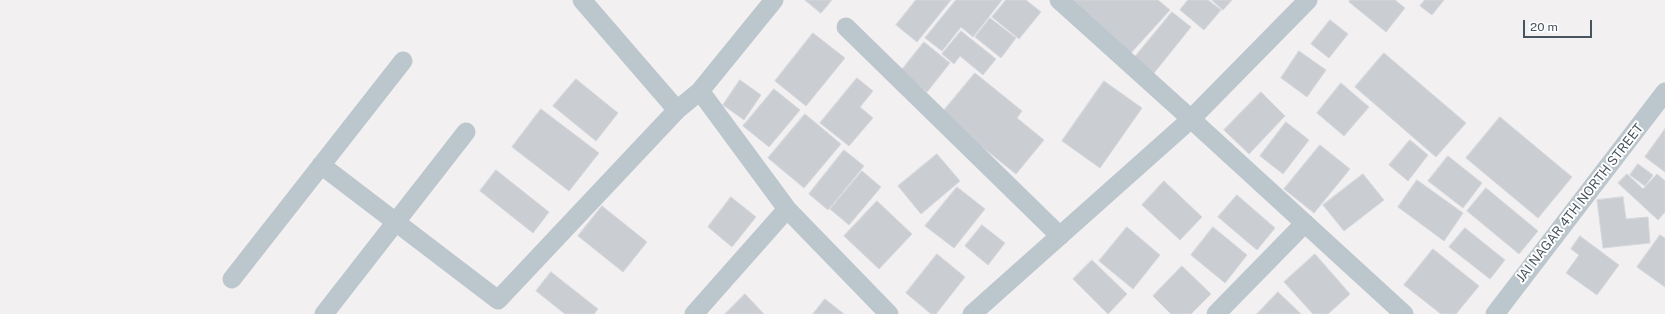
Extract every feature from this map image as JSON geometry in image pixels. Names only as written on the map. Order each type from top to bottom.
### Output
[{"type":"street","points":[[582,0],[677,110]]},
{"type":"street","points":[[321,165],[498,300],[677,110],[700,91],[774,0]]},
{"type":"street","points":[[1059,0],[1192,119],[1404,314]]},
{"type":"street","points":[[972,314],[1192,119],[1308,0]]},
{"type":"street","points":[[846,27],[1060,236]]},
{"type":"street","points":[[232,279],[404,61]]},
{"type":"street","points":[[700,91],[787,209],[889,314]]},
{"type":"street","name":"JAI NAGAR 4TH NORTH STREET","points":[[1495,314],[1665,92]]},
{"type":"street","points":[[324,314],[466,132]]},
{"type":"street","points":[[694,314],[787,209]]},
{"type":"street","points":[[1216,314],[1304,223]]},
{"type":"building","points":[[805,0],[832,0],[821,13]]},
{"type":"building","points":[[916,0],[951,0],[917,42],[896,25]]},
{"type":"building","points":[[956,0],[1002,0],[973,37],[961,27],[942,51],[925,38]]},
{"type":"building","points":[[1006,0],[1026,0],[1041,12],[1019,39],[992,17]]},
{"type":"building","points":[[1071,0],[1158,0],[1170,10],[1130,54]]},
{"type":"building","points":[[1188,0],[1208,0],[1221,10],[1204,30],[1180,10]]},
{"type":"building","points":[[1212,0],[1232,0],[1223,10]]},
{"type":"building","points":[[1350,0],[1395,0],[1405,8],[1386,32],[1349,2]]},
{"type":"building","points":[[1425,0],[1444,0],[1432,15],[1420,6]]},
{"type":"building","points":[[1172,12],[1191,27],[1154,73],[1134,58]]},
{"type":"building","points":[[990,18],[1016,38],[1001,58],[975,37]]},
{"type":"building","points":[[1330,20],[1348,34],[1329,58],[1311,44]]},
{"type":"building","points":[[961,31],[996,59],[983,75],[960,56],[954,64],[942,54]]},
{"type":"building","points":[[813,33],[845,58],[806,106],[775,81]]},
{"type":"building","points":[[924,42],[950,63],[927,92],[901,71]]},
{"type":"building","points":[[1299,51],[1326,70],[1307,97],[1281,78]]},
{"type":"building","points":[[1384,53],[1466,123],[1436,157],[1355,87]]},
{"type":"building","points":[[975,73],[1022,111],[1017,118],[1044,140],[1016,174],[941,114]]},
{"type":"building","points":[[857,78],[873,91],[860,107],[873,118],[849,146],[820,123]]},
{"type":"building","points":[[576,79],[618,113],[596,141],[553,106]]},
{"type":"building","points":[[740,80],[761,95],[744,120],[723,105]]},
{"type":"building","points":[[1104,81],[1142,108],[1100,168],[1062,141]]},
{"type":"building","points":[[1341,83],[1369,107],[1344,136],[1317,113]]},
{"type":"building","points":[[774,89],[800,110],[769,147],[743,126]]},
{"type":"building","points":[[1261,92],[1285,116],[1249,154],[1224,130]]},
{"type":"building","points":[[541,109],[599,153],[569,191],[512,147]]},
{"type":"building","points":[[805,114],[841,144],[804,188],[768,158]]},
{"type":"building","points":[[1500,117],[1572,177],[1538,218],[1466,158]]},
{"type":"building","points":[[1286,122],[1309,140],[1283,174],[1260,156]]},
{"type":"building","points":[[1665,129],[1665,172],[1645,157]]},
{"type":"building","points":[[1410,140],[1428,155],[1408,181],[1389,165]]},
{"type":"building","points":[[1320,145],[1350,169],[1314,213],[1284,189]]},
{"type":"building","points":[[844,150],[864,166],[828,210],[809,194]]},
{"type":"building","points":[[937,154],[960,181],[921,214],[898,186]]},
{"type":"building","points":[[1448,156],[1482,183],[1463,208],[1428,181]]},
{"type":"building","points":[[1638,164],[1653,175],[1645,186],[1630,175]]},
{"type":"building","points":[[496,170],[549,212],[533,233],[480,191]]},
{"type":"building","points":[[862,171],[881,187],[849,225],[830,209]]},
{"type":"building","points":[[1363,174],[1384,200],[1344,231],[1323,205]]},
{"type":"building","points":[[1627,174],[1643,189],[1657,174],[1665,181],[1665,212],[1658,220],[1618,183]]},
{"type":"building","points":[[1417,180],[1463,213],[1444,241],[1398,207]]},
{"type":"building","points":[[1164,181],[1202,217],[1180,240],[1142,205]]},
{"type":"building","points":[[957,187],[985,209],[954,248],[925,226]]},
{"type":"building","points":[[1486,188],[1538,231],[1519,254],[1467,211]]},
{"type":"building","points":[[1237,195],[1275,228],[1257,250],[1218,217]]},
{"type":"building","points":[[731,197],[756,217],[732,247],[708,227]]},
{"type":"building","points":[[1623,197],[1626,219],[1648,217],[1650,243],[1603,248],[1597,200]]},
{"type":"building","points":[[877,201],[912,234],[879,269],[844,236]]},
{"type":"building","points":[[602,206],[647,242],[623,272],[578,236]]},
{"type":"building","points":[[982,225],[1005,243],[988,265],[965,246]]},
{"type":"building","points":[[1127,227],[1160,255],[1133,289],[1099,261]]},
{"type":"building","points":[[1213,227],[1247,255],[1225,283],[1191,255]]},
{"type":"building","points":[[1465,228],[1505,260],[1490,279],[1449,247]]},
{"type":"building","points":[[1660,235],[1665,238],[1665,287],[1637,267]]},
{"type":"building","points":[[1580,236],[1619,265],[1597,295],[1566,273],[1579,255],[1571,249]]},
{"type":"building","points":[[1433,249],[1479,286],[1456,314],[1441,314],[1404,285]]},
{"type":"building","points":[[937,254],[965,277],[936,314],[931,314],[906,293]]},
{"type":"building","points":[[1315,254],[1350,294],[1328,314],[1313,314],[1284,282]]},
{"type":"building","points":[[1092,260],[1127,294],[1108,314],[1073,279]]},
{"type":"building","points":[[1182,266],[1211,294],[1191,314],[1171,314],[1153,296]]},
{"type":"building","points":[[551,272],[598,309],[594,314],[565,314],[536,291]]},
{"type":"building","points":[[1278,292],[1301,314],[1257,314]]},
{"type":"building","points":[[745,294],[764,314],[725,314]]},
{"type":"building","points":[[825,299],[844,314],[813,314]]}]
